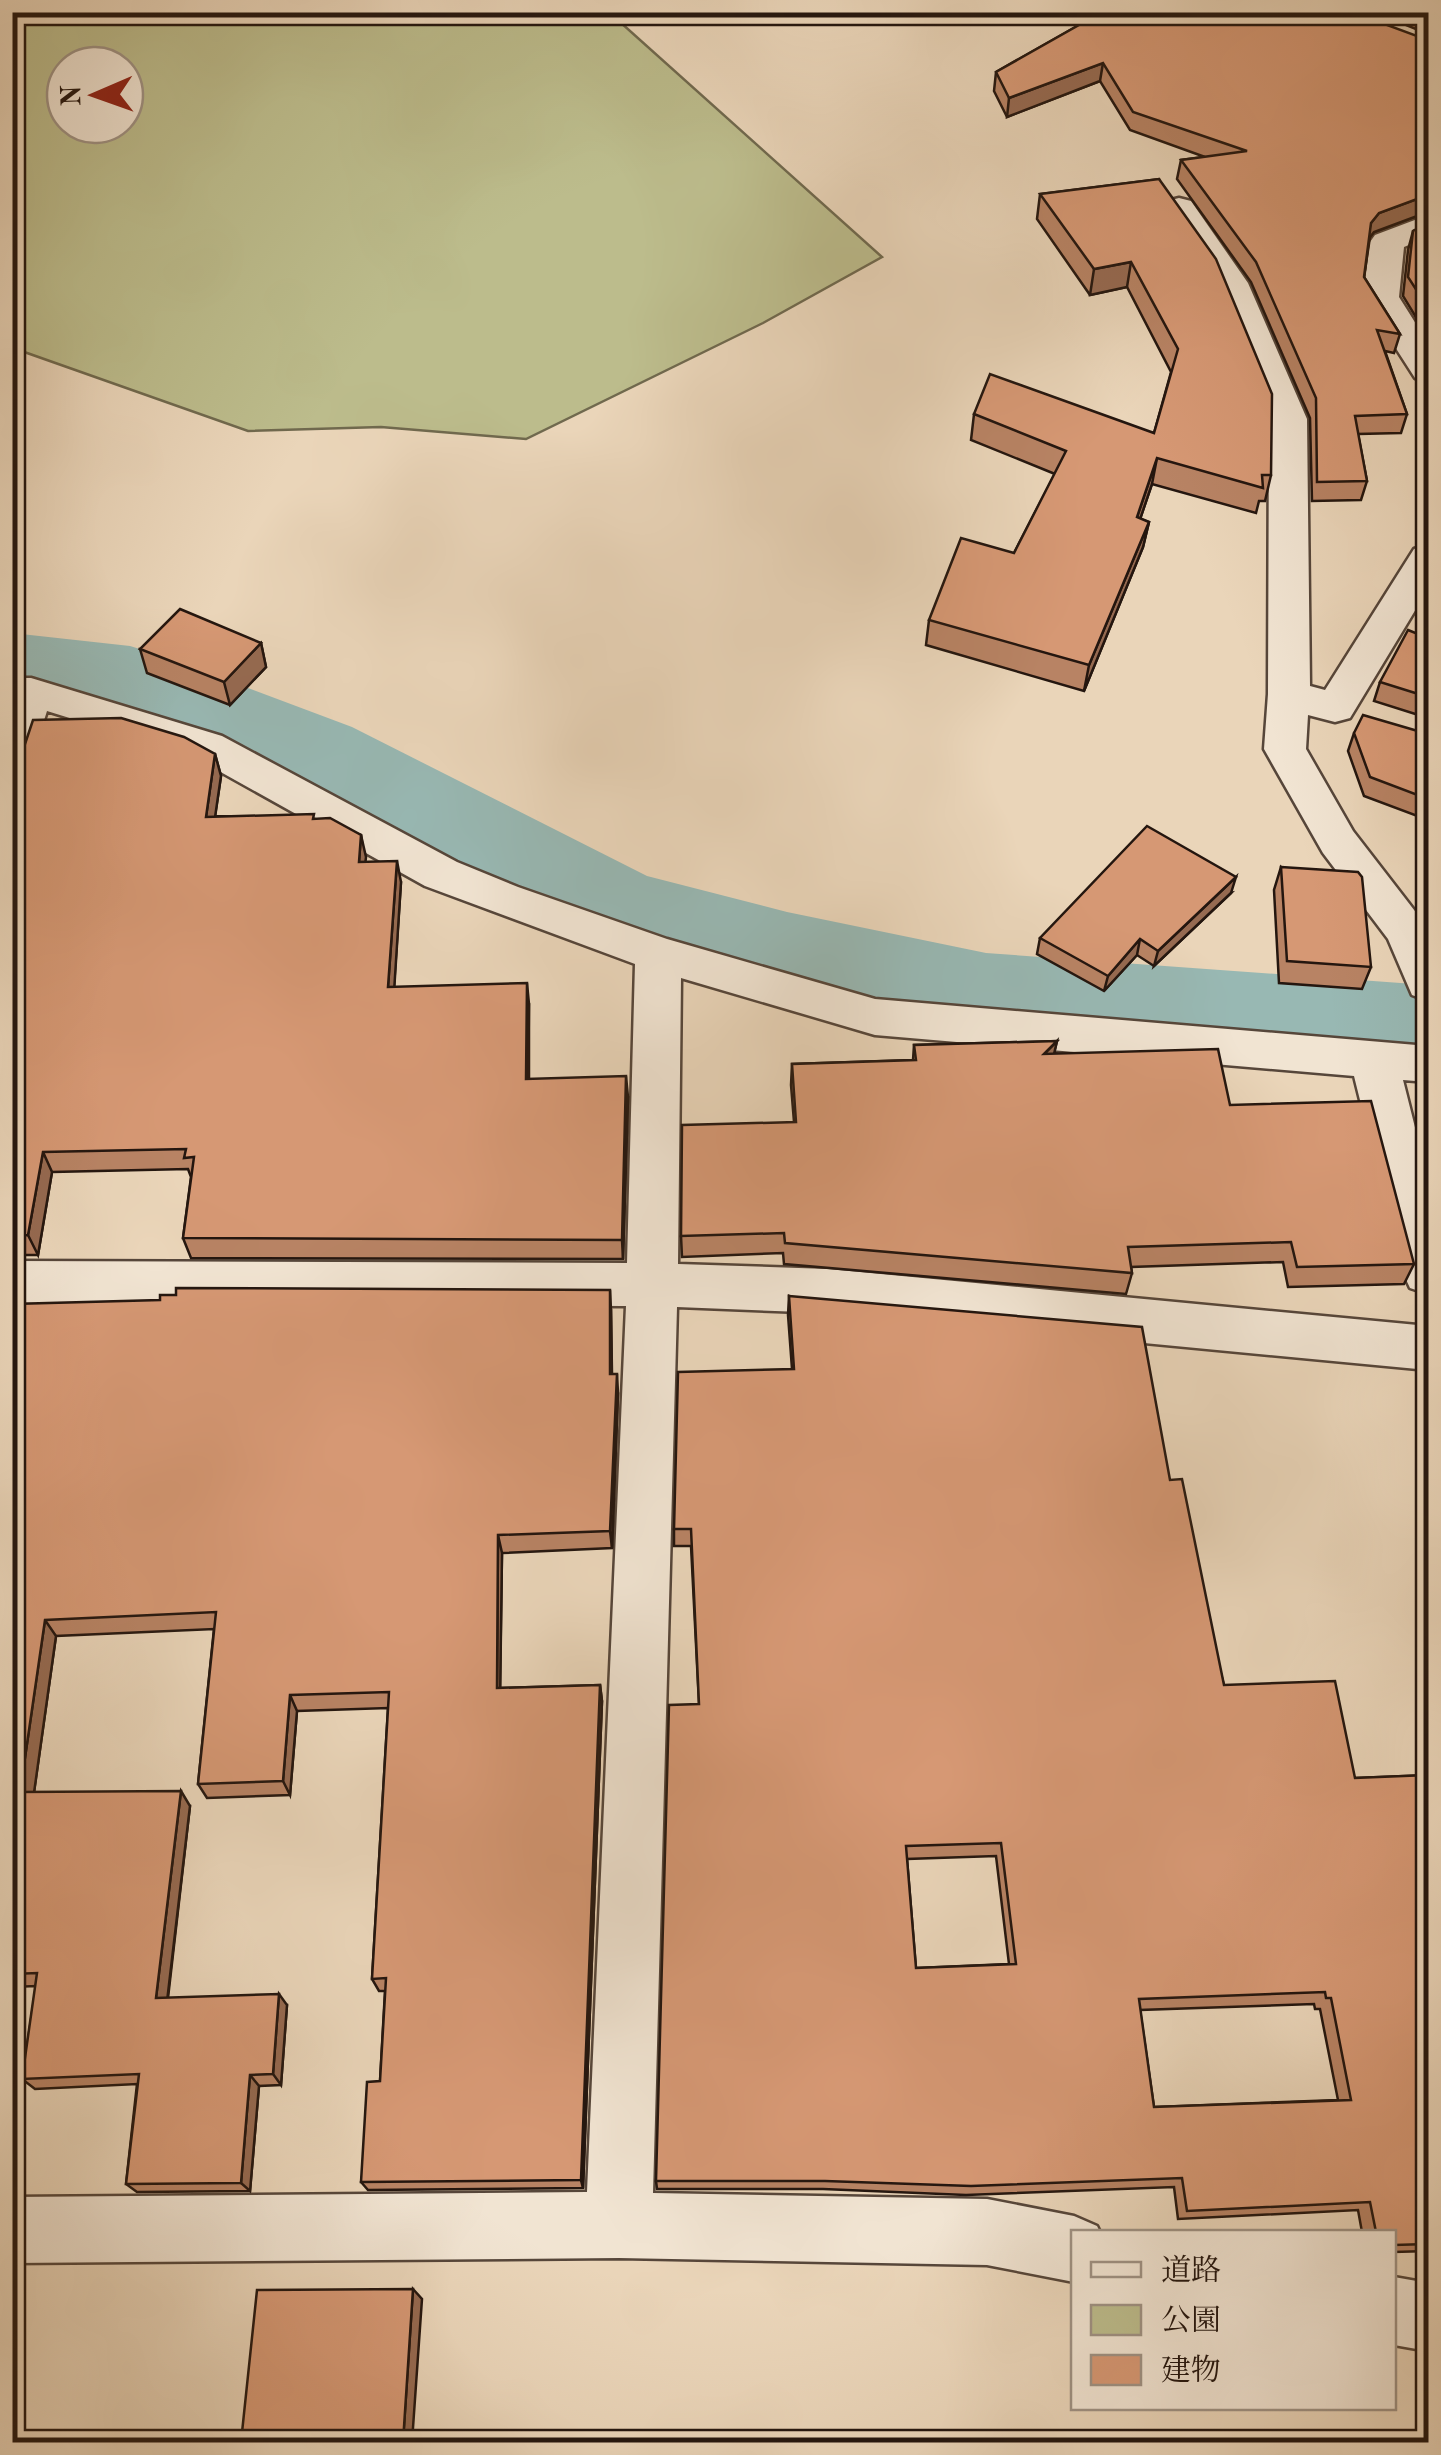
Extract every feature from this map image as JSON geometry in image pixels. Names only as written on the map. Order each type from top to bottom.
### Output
[{"type":"street","points":[[1166,190],[1231,283],[1288,419],[1289,694],[1285,749],[1338,842],[1408,932],[1428,983]]},
{"type":"street","points":[[1428,226],[1387,242],[1380,298],[1428,370]]},
{"type":"street","points":[[1289,694],[1354,714],[1428,558]]},
{"type":"street","points":[[12,763],[22,692],[206,746],[441,874],[658,954],[876,1016],[1428,1064]]},
{"type":"street","points":[[619,2226],[652,1286],[658,954]]},
{"type":"street","points":[[1373,1058],[1428,1273]]},
{"type":"street","points":[[12,1282],[652,1286],[828,1291],[1428,1348]]},
{"type":"street","points":[[12,2230],[619,2226],[987,2232],[1071,2248]]},
{"type":"street","points":[[1396,2311],[1428,2318]]},
{"type":"green space","points":[[13,12],[610,13],[882,257],[763,323],[526,439],[381,427],[248,431],[13,348]]},
{"type":"building","points":[[1102,12],[1352,12],[1428,40],[1428,195],[1379,213],[1371,223],[1364,277],[1400,334],[1377,330],[1407,414],[1355,416],[1367,481],[1317,482],[1316,398],[1256,262],[1181,160],[1247,151],[1133,112],[1103,63],[1009,98],[996,72]]},
{"type":"building","points":[[1159,179],[1216,259],[1272,394],[1271,475],[1262,475],[1263,488],[1157,458],[1137,517],[1149,522],[1089,665],[929,620],[961,538],[1014,553],[1066,451],[974,414],[990,374],[1154,433],[1178,349],[1131,262],[1094,269],[1040,194]]},
{"type":"building","points":[[1428,223],[1428,308],[1408,277],[1413,231]]},
{"type":"building","points":[[180,609],[261,643],[224,682],[140,649]]},
{"type":"building","points":[[1408,630],[1428,638],[1428,697],[1380,682]]},
{"type":"building","points":[[1363,715],[1428,734],[1428,799],[1370,777],[1354,733]]},
{"type":"building","points":[[121,718],[184,737],[215,754],[206,817],[314,814],[313,819],[330,818],[361,835],[359,862],[397,861],[388,987],[527,983],[526,1079],[626,1076],[622,1240],[183,1238],[194,1157],[184,1158],[186,1149],[43,1152],[28,1235],[12,1236],[12,757],[22,753],[33,720]]},
{"type":"building","points":[[1147,826],[1236,877],[1158,951],[1140,939],[1108,976],[1040,938]]},
{"type":"building","points":[[1281,867],[1358,872],[1362,877],[1371,967],[1287,961]]},
{"type":"building","points":[[1057,1041],[1044,1054],[1218,1049],[1230,1105],[1371,1101],[1414,1264],[1297,1267],[1291,1242],[1128,1247],[1132,1273],[785,1243],[784,1233],[681,1236],[682,1125],[796,1122],[792,1064],[916,1060],[914,1045]]},
{"type":"building","points":[[176,1288],[610,1290],[610,1374],[617,1374],[610,1531],[498,1535],[497,1688],[600,1685],[581,2180],[361,2182],[367,2082],[380,2081],[386,1978],[372,1979],[389,1692],[290,1695],[283,1781],[198,1784],[216,1612],[45,1620],[20,1792],[181,1791],[156,1998],[279,1994],[273,2074],[250,2075],[241,2183],[126,2184],[139,2074],[22,2079],[37,1973],[12,1974],[12,1304],[160,1300],[160,1295],[176,1295]]},
{"type":"building","points":[[789,1296],[1142,1327],[1170,1480],[1182,1479],[1224,1685],[1335,1681],[1355,1778],[1428,1775],[1428,2244],[1396,2245],[1396,2230],[1376,2230],[1370,2202],[1187,2211],[1182,2178],[971,2186],[656,2181],[669,1705],[699,1704],[691,1529],[674,1529],[678,1372],[794,1369]],"holes":[[[1001,1843],[1016,1964],[916,1968],[906,1846]],[[1325,1992],[1326,1998],[1331,1998],[1351,2100],[1154,2107],[1139,1999]]]},
{"type":"building","points":[[413,2289],[403,2442],[241,2442],[257,2290]]},
{"type":"waterway","points":[[12,664],[130,678],[318,751],[618,906],[787,951],[986,993],[1428,1026]]}]
